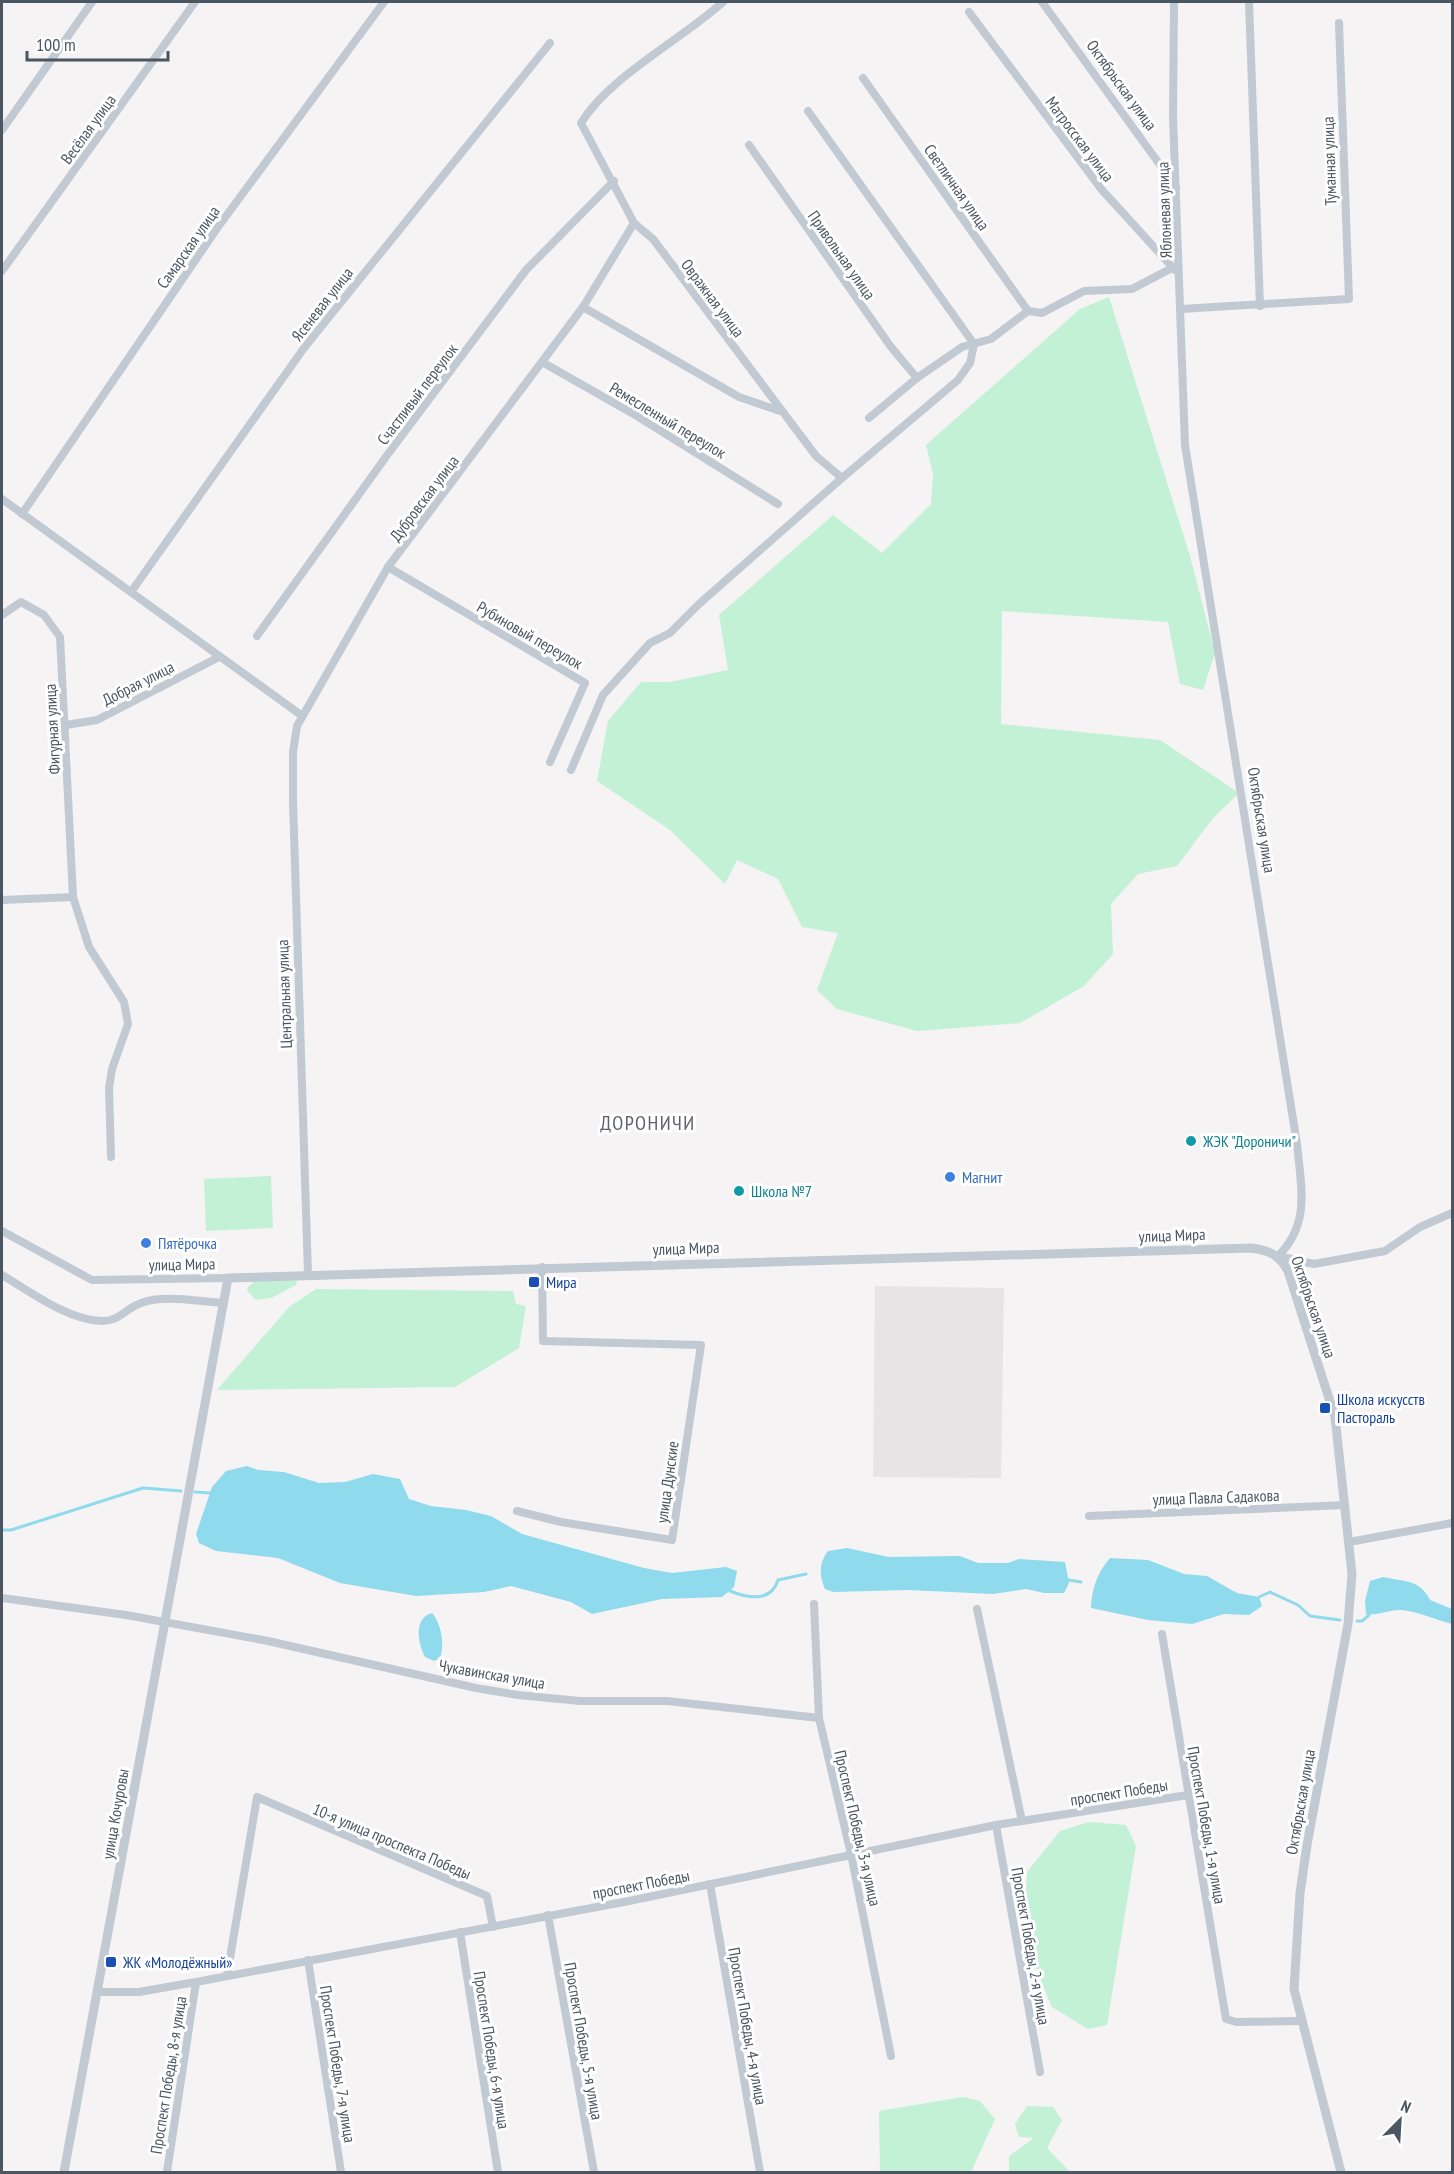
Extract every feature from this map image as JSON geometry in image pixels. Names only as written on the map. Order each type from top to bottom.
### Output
[{"type":"street","points":[[2,130],[92,2]]},
{"type":"street","name":"Весёлая улица","points":[[2,271],[195,2]]},
{"type":"street","name":"Самарская улица","points":[[22,514],[218,227],[384,2]]},
{"type":"street","name":"Овражная улица","points":[[723,2],[592,105],[581,123],[614,181],[634,223],[653,239],[816,456],[842,478]]},
{"type":"street","name":"Октябрьская улица","points":[[1041,2],[1176,188]]},
{"type":"street","name":"Яблоневая улица","points":[[1174,2],[1173,117],[1181,309]]},
{"type":"street","points":[[1181,309],[1260,306],[1250,2]]},
{"type":"street","name":"Матросская улица","points":[[969,12],[1102,190],[1142,230],[1172,268],[1180,273]]},
{"type":"street","name":"Туманная улица","points":[[1260,306],[1349,299],[1339,23]]},
{"type":"street","name":"Ясеневая улица","points":[[131,592],[304,348],[550,43]]},
{"type":"street","name":"Светличная улица","points":[[863,78],[1028,311]]},
{"type":"street","points":[[571,770],[603,695],[650,643],[670,633],[699,604],[842,478],[958,380],[970,363],[974,344],[808,111]]},
{"type":"street","name":"Привольная улица","points":[[749,145],[891,347],[917,378]]},
{"type":"street","name":"Счастливый переулок","points":[[257,636],[388,454],[526,270],[614,181]]},
{"type":"street","name":"Дубровская улица","points":[[301,715],[388,567],[584,307],[634,223]]},
{"type":"street","points":[[868,418],[917,378],[963,347],[992,339],[1028,311],[1042,313],[1084,291],[1119,291],[1132,288],[1172,268]]},
{"type":"street","points":[[584,307],[739,398],[781,411]]},
{"type":"street","name":"Октябрьская улица","points":[[1181,309],[1185,445],[1298,1144],[1302,1202],[1299,1224],[1294,1238],[1278,1257],[1288,1271],[1335,1417],[1349,1542],[1351,1602],[1300,1893],[1294,1989],[1300,2021],[1341,2172]]},
{"type":"street","name":"Ремесленный переулок","points":[[542,362],[638,416],[778,504]]},
{"type":"street","points":[[2,499],[301,715]]},
{"type":"street","name":"Рубиновый переулок","points":[[388,567],[585,682],[550,762]]},
{"type":"street","name":"Фигурная улица","points":[[2,615],[21,602],[44,615],[60,637],[73,897],[89,947],[124,1002],[128,1024],[112,1069],[109,1088],[111,1157]]},
{"type":"street","name":"Добрая улица","points":[[66,725],[97,720],[219,657]]},
{"type":"street","name":"Центральная улица","points":[[301,715],[294,738],[293,752],[308,1274]]},
{"type":"street","points":[[2,900],[73,897]]},
{"type":"street","points":[[1278,1257],[1314,1264],[1385,1251],[1420,1227],[1452,1213]]},
{"type":"street","name":"улица Мира","points":[[2,1231],[92,1280],[1251,1248],[1262,1249],[1278,1257]]},
{"type":"street","name":"улица Дунские","points":[[517,1511],[561,1522],[672,1540],[700,1345],[543,1341],[542,1267]]},
{"type":"street","points":[[2,1275],[75,1315],[100,1321],[115,1320],[140,1303],[156,1300],[224,1303]]},
{"type":"street","name":"улица Кочуровы","points":[[64,2172],[228,1278]]},
{"type":"street","name":"улица Павла Садакова","points":[[1089,1516],[1345,1505]]},
{"type":"street","points":[[1349,1542],[1452,1523]]},
{"type":"street","points":[[2,1598],[165,1624]]},
{"type":"street","name":"Проспект Победы, 3-я улица","points":[[814,1604],[819,1718],[851,1854],[891,2056]]},
{"type":"street","points":[[977,1609],[1022,1821]]},
{"type":"street","name":"Чукавинская улица","points":[[165,1624],[268,1641],[476,1688],[518,1695],[580,1701],[667,1701],[819,1718]]},
{"type":"street","name":"Проспект Победы, 1-я улица","points":[[1162,1634],[1226,2019],[1236,2022],[1300,2021]]},
{"type":"street","name":"проспект Победы","points":[[98,1992],[139,1992],[196,1982],[493,1927],[996,1825],[1188,1795]]},
{"type":"street","name":"10-я улица проспекта Победы","points":[[227,1976],[257,1797],[487,1896],[493,1927]]},
{"type":"street","name":"Проспект Победы, 2-я улица","points":[[996,1825],[1040,2072]]},
{"type":"street","name":"Проспект Победы, 4-я улица","points":[[710,1884],[760,2172]]},
{"type":"street","name":"Проспект Победы, 5-я улица","points":[[548,1915],[594,2172]]},
{"type":"street","name":"Проспект Победы, 6-я улица","points":[[460,1932],[498,2172]]},
{"type":"street","name":"Проспект Победы, 7-я улица","points":[[308,1960],[341,2172]]},
{"type":"street","name":"Проспект Победы, 8-я улица","points":[[167,2172],[196,1982]]},
{"type":"shaded area","points":[[875,1286],[1004,1288],[1001,1478],[873,1477]]},
{"type":"green space","points":[[1109,297],[1190,556],[1215,653],[1203,690],[1180,684],[1168,622],[1002,611],[1001,724],[1160,740],[1239,793],[1213,818],[1177,866],[1138,874],[1111,904],[1113,954],[1084,986],[1020,1023],[917,1031],[837,1009],[817,990],[838,933],[802,927],[778,879],[737,860],[725,884],[670,830],[597,781],[608,721],[641,682],[670,682],[728,670],[719,615],[833,515],[882,553],[931,504],[933,474],[926,445],[1080,309]]},
{"type":"green space","points":[[271,1176],[273,1228],[206,1231],[204,1179]]},
{"type":"green space","points":[[297,1280],[296,1285],[271,1298],[256,1300],[247,1291],[255,1281]]},
{"type":"green space","points":[[316,1289],[513,1291],[516,1304],[526,1306],[519,1348],[455,1387],[217,1390],[289,1307]]},
{"type":"green space","points":[[1089,1822],[1126,1825],[1136,1846],[1107,2025],[1088,2029],[1052,2007],[1032,1959],[1025,1912],[1027,1872],[1060,1831]]},
{"type":"green space","points":[[963,2097],[980,2101],[995,2119],[971,2172],[880,2172],[879,2111]]},
{"type":"green space","points":[[1027,2106],[1053,2107],[1062,2120],[1047,2148],[1070,2172],[1009,2172],[1009,2156],[1034,2138],[1019,2137],[1015,2124]]},
{"type":"water","points":[[247,1466],[258,1470],[284,1472],[319,1483],[345,1482],[373,1474],[400,1479],[409,1499],[431,1506],[466,1510],[491,1516],[522,1534],[644,1568],[672,1573],[726,1567],[737,1571],[734,1587],[722,1597],[662,1599],[592,1614],[571,1602],[511,1586],[484,1592],[416,1596],[340,1583],[278,1558],[216,1551],[199,1543],[196,1534],[212,1487],[226,1471]]},
{"type":"water","points":[[847,1548],[889,1557],[960,1556],[978,1563],[1008,1563],[1019,1559],[1065,1562],[1069,1583],[1064,1593],[1044,1593],[1026,1589],[993,1594],[908,1590],[833,1592],[825,1589],[821,1569],[825,1555],[828,1551]]},
{"type":"water","points":[[1110,1558],[1148,1560],[1184,1574],[1207,1576],[1237,1593],[1259,1597],[1262,1606],[1249,1615],[1224,1614],[1192,1624],[1148,1620],[1091,1608],[1096,1581]]},
{"type":"water","points":[[1383,1577],[1416,1585],[1426,1593],[1430,1600],[1452,1609],[1452,1624],[1402,1610],[1366,1614],[1365,1601],[1370,1581]]},
{"type":"water","points":[[432,1613],[438,1622],[442,1641],[440,1658],[434,1661],[425,1657],[419,1639],[422,1620]]},
{"type":"waterway","points":[[2,1530],[11,1530],[143,1488],[181,1491]]},
{"type":"waterway","points":[[195,1492],[210,1493]]},
{"type":"waterway","points":[[730,1591],[758,1597],[770,1592],[778,1580],[806,1574]]},
{"type":"waterway","points":[[1068,1580],[1081,1582]]},
{"type":"waterway","points":[[1259,1597],[1270,1592],[1298,1605],[1310,1616],[1340,1620]]},
{"type":"waterway","points":[[1357,1621],[1362,1621],[1369,1615]]},
{"type":"place","name":"ЖЭК \"Дороничи\"","points":[[1191,1141]]},
{"type":"place","name":"Магнит","points":[[950,1177]]},
{"type":"place","name":"Школа №7","points":[[739,1191]]},
{"type":"place","name":"Пятёрочка","points":[[146,1243]]},
{"type":"place","name":"Мира","points":[[534,1282]]},
{"type":"place","name":"Школа искусств Пастораль","points":[[1325,1408]]},
{"type":"place","name":"ЖК «Молодёжный»","points":[[111,1962]]},
{"type":"district","name":"ДОРОНИЧИ","points":[[648,1123]]}]
